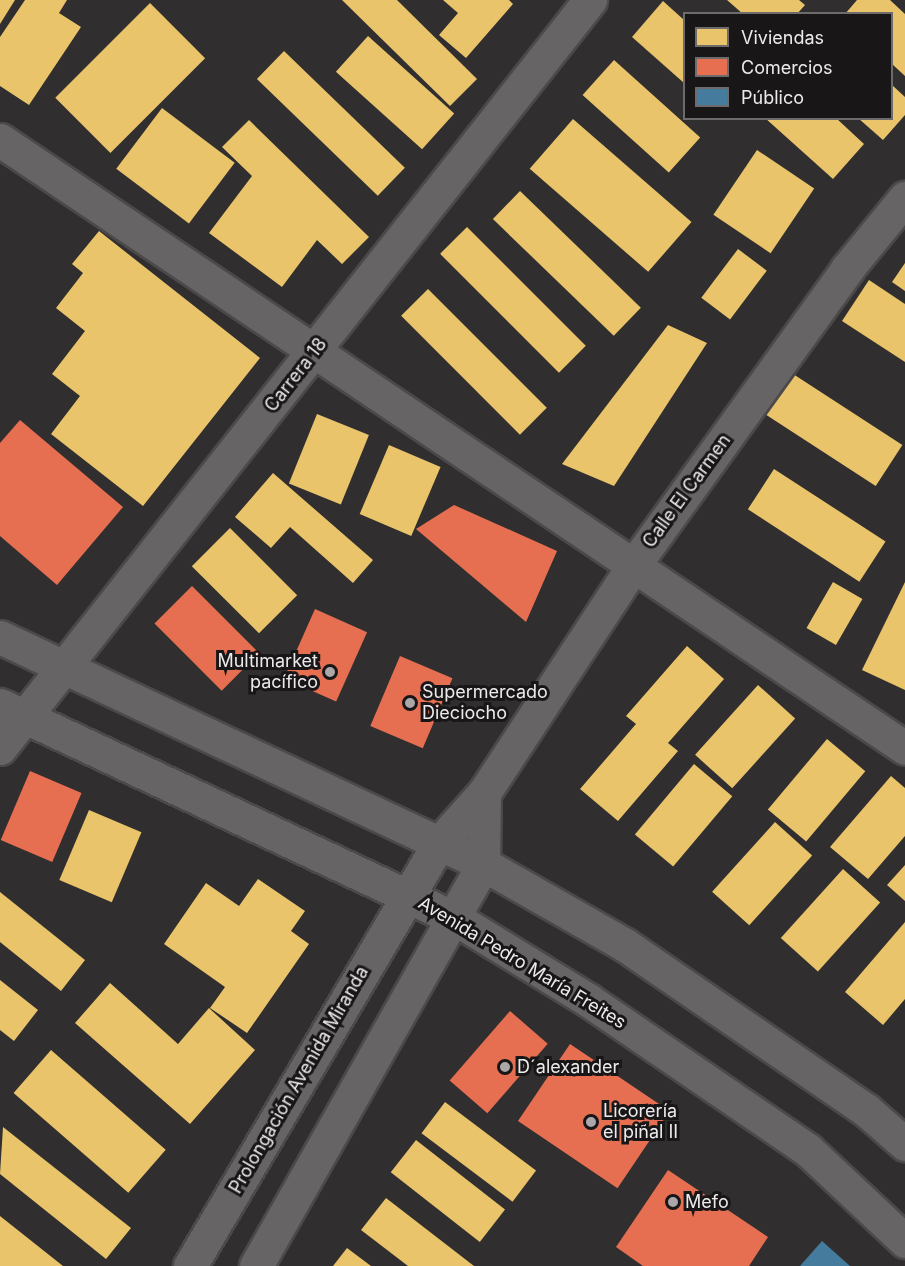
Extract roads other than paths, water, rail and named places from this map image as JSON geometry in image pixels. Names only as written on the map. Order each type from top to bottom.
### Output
[{"type":"street","name":"Carrera 18","points":[[0,748],[12,711],[64,668],[590,0]]},
{"type":"street","points":[[0,140],[631,569],[905,748]]},
{"type":"street","name":"Calle El Carmen","points":[[440,842],[484,793],[631,569],[847,269],[905,198]]},
{"type":"street","points":[[0,637],[483,864],[625,945],[866,1110],[905,1144]]},
{"type":"street","name":"Avenida Pedro María Freites","points":[[12,711],[408,894],[456,919],[588,1000],[808,1150],[905,1241]]},
{"type":"street","points":[[256,1266],[456,919],[483,864],[484,793]]},
{"type":"street","name":"Prolongación Avenida Miranda","points":[[190,1266],[440,842]]},
{"type":"place","name":"Multimarket pacífico","points":[[330,672]]},
{"type":"place","name":"Supermercado Dieciocho","points":[[410,703]]},
{"type":"place","name":"D´alexander","points":[[505,1067]]},
{"type":"place","name":"Licorería el piñal II","points":[[591,1122]]},
{"type":"place","name":"Mefo","points":[[673,1202]]}]
